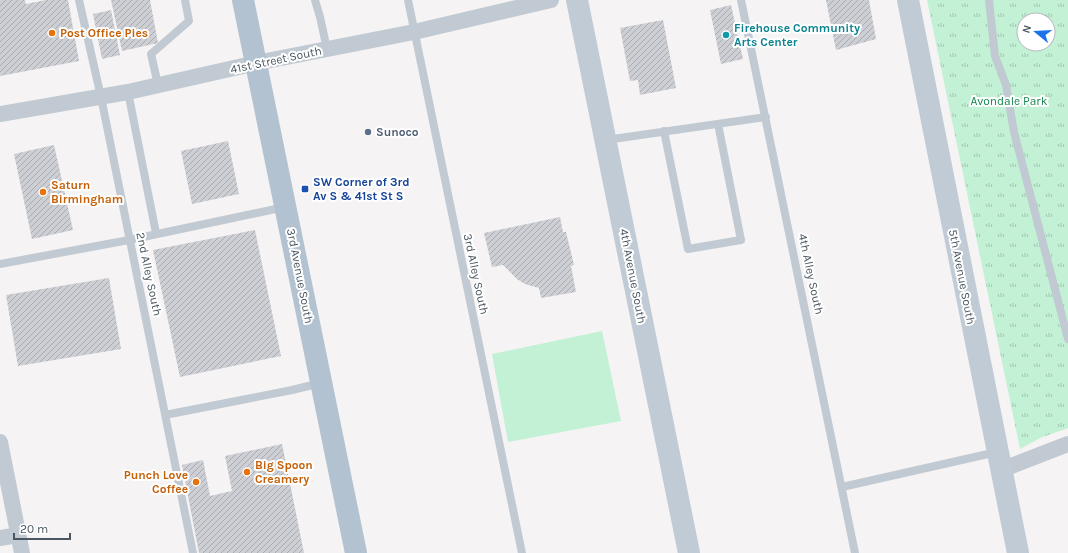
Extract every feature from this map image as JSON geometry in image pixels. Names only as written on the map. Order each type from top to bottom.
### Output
[{"type":"main road","name":"3rd Avenue South","points":[[243,0],[356,553]]},
{"type":"street","name":"41st Street South","points":[[0,114],[128,92],[256,63],[414,32],[551,0]]},
{"type":"street","name":"4th Avenue South","points":[[577,0],[689,553]]},
{"type":"street","name":"5th Avenue South","points":[[908,0],[1018,553]]},
{"type":"street","points":[[0,442],[22,553]]},
{"type":"street","points":[[999,461],[1068,444]]},
{"type":"street","points":[[0,538],[18,534]]},
{"type":"lane","name":"2nd Alley South","points":[[79,0],[130,240],[193,553]]},
{"type":"lane","points":[[158,85],[151,54],[189,21],[185,0]]},
{"type":"lane","points":[[315,0],[327,49]]},
{"type":"lane","name":"3rd Alley South","points":[[408,0],[522,553]]},
{"type":"lane","name":"4th Alley South","points":[[741,0],[855,553]]},
{"type":"lane","points":[[990,0],[995,56],[1006,85],[1014,132],[1068,340]]},
{"type":"lane","points":[[128,92],[156,233]]},
{"type":"lane","points":[[606,140],[766,118]]},
{"type":"lane","points":[[664,131],[688,249],[741,240],[718,124]]},
{"type":"lane","points":[[0,264],[130,240],[156,233],[286,207]]},
{"type":"lane","points":[[165,415],[321,383]]},
{"type":"lane","points":[[842,487],[999,461]]},
{"type":"green space","name":"Avondale Park","points":[[927,0],[1068,0],[1068,428],[1040,438],[1020,449]]},
{"type":"green space","points":[[602,331],[621,421],[508,442],[492,354]]},
{"type":"building","points":[[0,0],[25,0],[26,4],[46,0],[68,0],[79,61],[0,76]]},
{"type":"building","points":[[111,0],[150,0],[158,43],[122,51]]},
{"type":"building","points":[[826,0],[869,0],[876,39],[836,50]]},
{"type":"building","name":"Firehouse Community Arts Center","points":[[731,5],[743,59],[721,64],[710,10]]},
{"type":"building","points":[[111,10],[120,55],[102,59],[93,14]]},
{"type":"building","points":[[663,20],[676,88],[640,95],[638,80],[630,81],[620,28]]},
{"type":"building","points":[[228,141],[239,194],[192,204],[181,151]]},
{"type":"building","name":"Saturn Birmingham","points":[[54,145],[73,230],[32,239],[14,154]]},
{"type":"building","points":[[560,217],[563,232],[566,232],[574,265],[571,266],[576,292],[541,298],[539,288],[525,284],[517,279],[503,265],[492,267],[484,233]]},
{"type":"building","points":[[255,230],[281,356],[180,377],[153,250]]},
{"type":"building","points":[[109,278],[121,349],[18,366],[6,295]]},
{"type":"building","points":[[282,444],[304,553],[199,553],[182,465],[203,460],[210,496],[232,491],[225,456]]},
{"type":"place","name":"Post Office Pies","points":[[52,33]]},
{"type":"place","name":"Firehouse Community Arts Center","points":[[726,35]]},
{"type":"place","name":"Sunoco","points":[[368,132]]},
{"type":"place","name":"SW Corner of 3rd Av S & 41st St S","points":[[305,189]]},
{"type":"place","name":"Saturn Birmingham","points":[[43,192]]},
{"type":"place","name":"Big Spoon Creamery","points":[[247,472]]},
{"type":"place","name":"Punch Love Coffee","points":[[196,482]]}]
